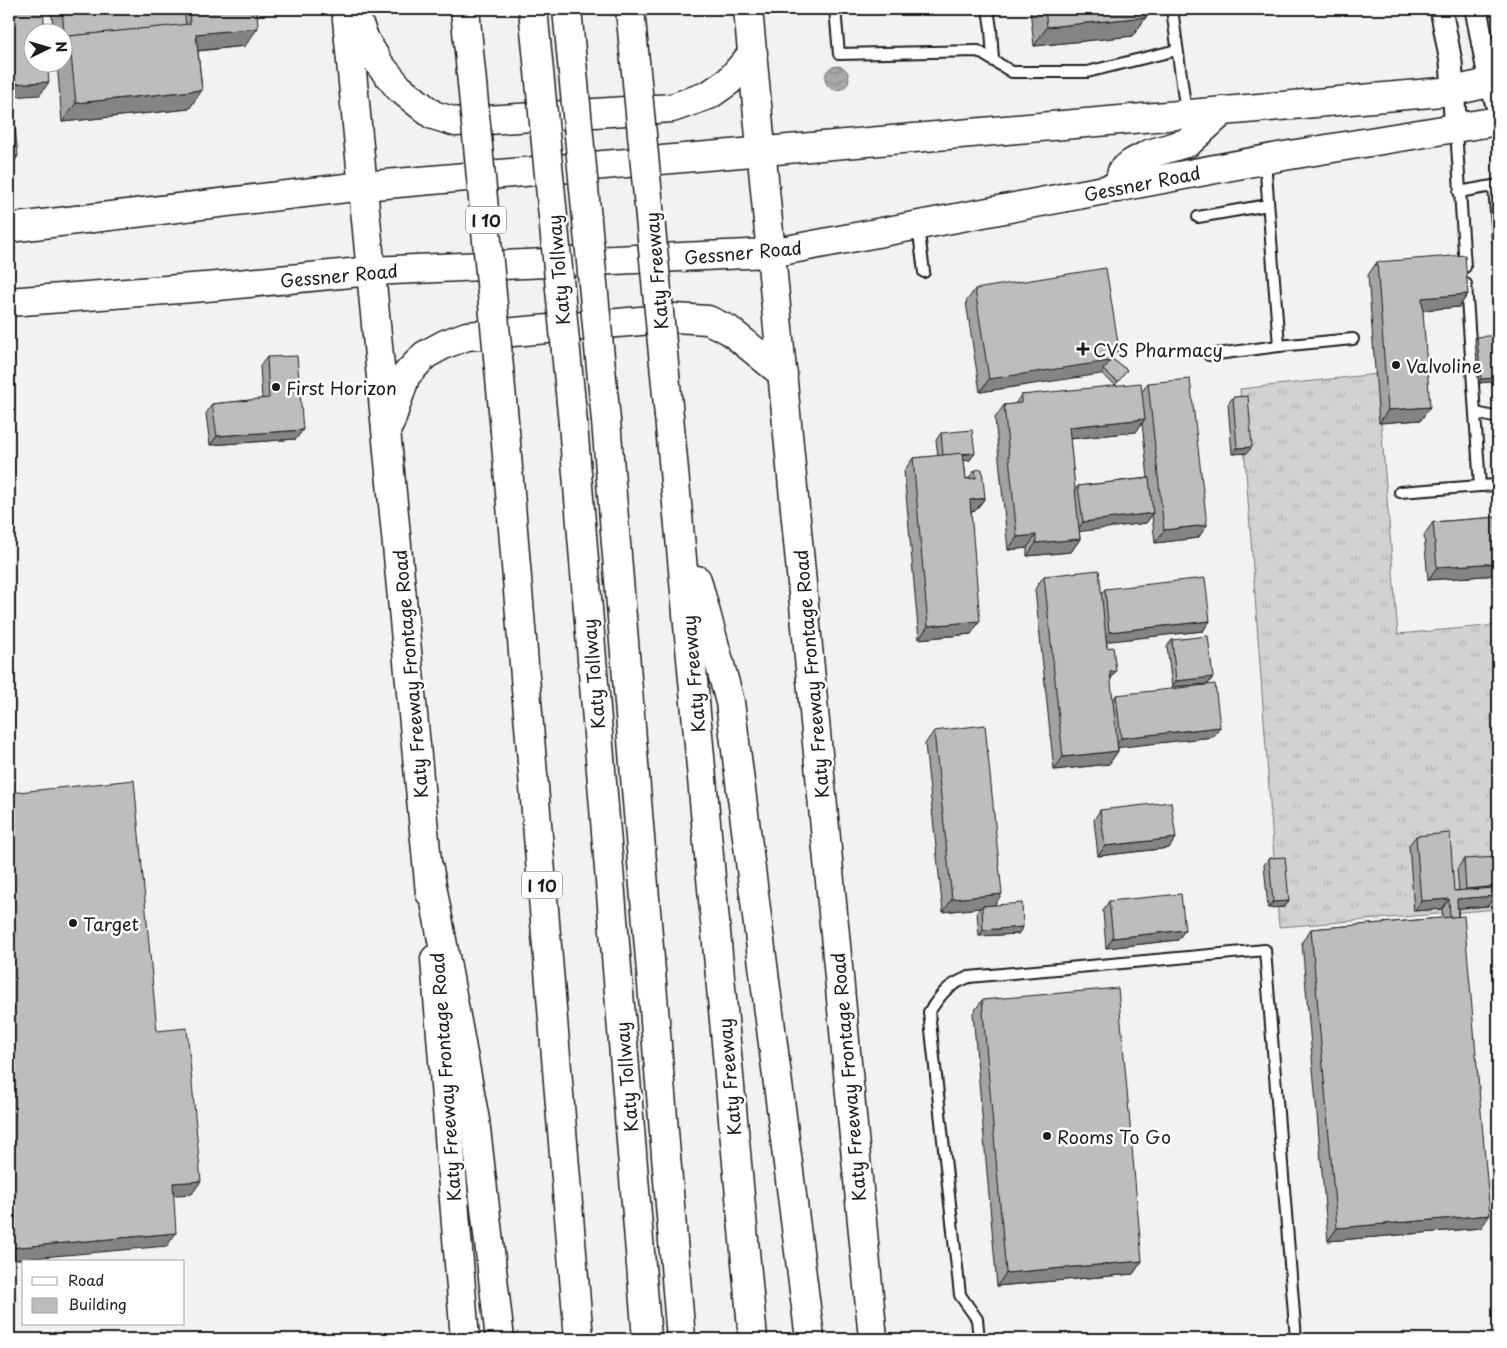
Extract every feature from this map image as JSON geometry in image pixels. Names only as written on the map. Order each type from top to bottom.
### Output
[{"type":"main road","name":"Katy Freeway Frontage Road","points":[[346,9],[428,868],[465,1339]]},
{"type":"main road","points":[[353,9],[365,40],[380,65],[399,88],[433,115],[456,122],[672,108],[709,95],[729,81],[753,53]]},
{"type":"main road","name":"I 10","points":[[466,9],[505,431],[579,1339]]},
{"type":"main road","name":"Katy Tollway","points":[[533,9],[573,424],[647,1339]]},
{"type":"main road","name":"Katy Tollway","points":[[568,9],[606,421],[681,1339]]},
{"type":"main road","name":"Katy Freeway","points":[[630,9],[670,416],[753,1339]]},
{"type":"main road","name":"Katy Freeway Frontage Road","points":[[748,9],[873,1339]]},
{"type":"main road","points":[[9,228],[363,186],[1453,91],[1494,81]]},
{"type":"main road","points":[[1118,188],[1122,171],[1132,163],[1149,154],[1189,142],[1223,111]]},
{"type":"main road","name":"Gessner Road","points":[[9,302],[218,286],[371,271],[771,253],[1265,159],[1498,121]]},
{"type":"main road","points":[[387,432],[406,375],[425,355],[445,344],[467,336],[675,318],[708,320],[729,330],[783,374]]},
{"type":"main road","points":[[677,503],[730,702],[810,1339]]},
{"type":"main road","points":[[428,868],[475,1120],[500,1339]]},
{"type":"street","points":[[1441,9],[1451,62],[1456,129]]},
{"type":"street","points":[[1476,9],[1494,81],[1498,108]]},
{"type":"lane","points":[[835,9],[839,54],[978,51],[1012,72],[1087,72],[1177,50]]},
{"type":"lane","points":[[988,9],[993,60]]},
{"type":"lane","points":[[1172,9],[1186,114]]},
{"type":"lane","points":[[1456,129],[1480,486]]},
{"type":"lane","points":[[1265,159],[1279,346]]},
{"type":"lane","points":[[1459,192],[1496,185],[1498,239]]},
{"type":"lane","points":[[1198,216],[1268,205]]},
{"type":"lane","points":[[918,226],[924,272]]},
{"type":"lane","points":[[1209,355],[1353,339]]},
{"type":"lane","points":[[1476,412],[1498,418]]},
{"type":"lane","points":[[1400,492],[1498,485]]},
{"type":"lane","points":[[979,1339],[977,1319],[960,1295],[929,1012],[942,993],[953,983],[969,977],[1265,950],[1296,1339]]},
{"type":"green space","points":[[1377,374],[1398,634],[1498,625],[1498,909],[1279,927],[1240,389]]},
{"type":"water","points":[[837,66],[846,69],[849,78],[846,87],[837,90],[828,87],[825,78],[828,69]]},
{"type":"building","points":[[9,9],[43,9],[44,22],[22,22],[22,72],[48,72],[49,82],[9,84]]},
{"type":"building","points":[[62,9],[184,9],[186,25],[72,36],[72,22],[63,22]]},
{"type":"building","points":[[189,9],[257,9],[258,28],[196,34],[202,90],[76,103],[72,65],[72,36],[190,24]]},
{"type":"building","points":[[1045,9],[1145,9],[1146,17],[1047,27]]},
{"type":"building","points":[[9,86],[11,89],[18,156],[9,157]]},
{"type":"building","name":"Valvoline","points":[[1465,255],[1468,294],[1422,298],[1430,407],[1388,410],[1377,262]]},
{"type":"building","name":"CVS Pharmacy","points":[[1106,268],[1119,349],[1110,361],[989,379],[975,289]]},
{"type":"building","points":[[1498,335],[1498,378],[1481,379],[1477,337]]},
{"type":"building","name":"First Horizon","points":[[297,356],[303,430],[217,436],[212,404],[269,398],[267,357]]},
{"type":"building","points":[[1112,359],[1127,370],[1118,382],[1103,370]]},
{"type":"building","points":[[1190,379],[1207,525],[1164,530],[1148,383]]},
{"type":"building","points":[[1141,383],[1145,419],[1069,427],[1080,539],[1036,543],[1036,535],[1017,537],[1004,405],[1021,403],[1021,395]]},
{"type":"building","points":[[1248,396],[1252,447],[1237,448],[1233,397]]},
{"type":"building","points":[[972,430],[975,453],[943,455],[941,433]]},
{"type":"building","points":[[963,453],[966,479],[976,478],[975,470],[982,469],[985,498],[970,500],[980,621],[928,626],[913,458]]},
{"type":"building","points":[[1149,478],[1153,513],[1083,522],[1078,486]]},
{"type":"building","points":[[1498,517],[1498,563],[1437,567],[1433,522]]},
{"type":"building","points":[[1099,570],[1107,648],[1113,647],[1116,671],[1110,672],[1118,751],[1063,757],[1044,576]]},
{"type":"building","points":[[1205,578],[1210,621],[1109,632],[1105,589]]},
{"type":"building","points":[[1208,636],[1213,677],[1176,681],[1172,640]]},
{"type":"building","points":[[1215,684],[1220,727],[1121,738],[1116,695]]},
{"type":"building","points":[[985,725],[1002,894],[952,899],[934,731]]},
{"type":"building","name":"Target","points":[[134,780],[157,1031],[187,1028],[201,1181],[173,1183],[176,1233],[9,1248],[9,793]]},
{"type":"building","points":[[1171,802],[1176,838],[1105,846],[1100,810]]},
{"type":"building","points":[[1450,833],[1454,891],[1494,888],[1494,896],[1457,899],[1458,917],[1450,917],[1449,899],[1421,901],[1416,836]]},
{"type":"building","points":[[1285,857],[1289,901],[1273,902],[1269,858]]},
{"type":"building","points":[[1498,857],[1498,886],[1466,889],[1464,859]]},
{"type":"building","points":[[1181,894],[1185,930],[1113,938],[1109,901]]},
{"type":"building","points":[[1022,903],[1023,927],[983,930],[982,906]]},
{"type":"building","points":[[1464,916],[1490,1215],[1337,1228],[1311,929]]},
{"type":"building","points":[[1118,988],[1142,1261],[1006,1273],[982,1000]]},
{"type":"place","name":"CVS Pharmacy","points":[[1083,349]]},
{"type":"place","name":"Valvoline","points":[[1396,365]]},
{"type":"place","name":"First Horizon","points":[[276,387]]},
{"type":"place","name":"Target","points":[[73,923]]},
{"type":"place","name":"Rooms To Go","points":[[1047,1136]]}]
